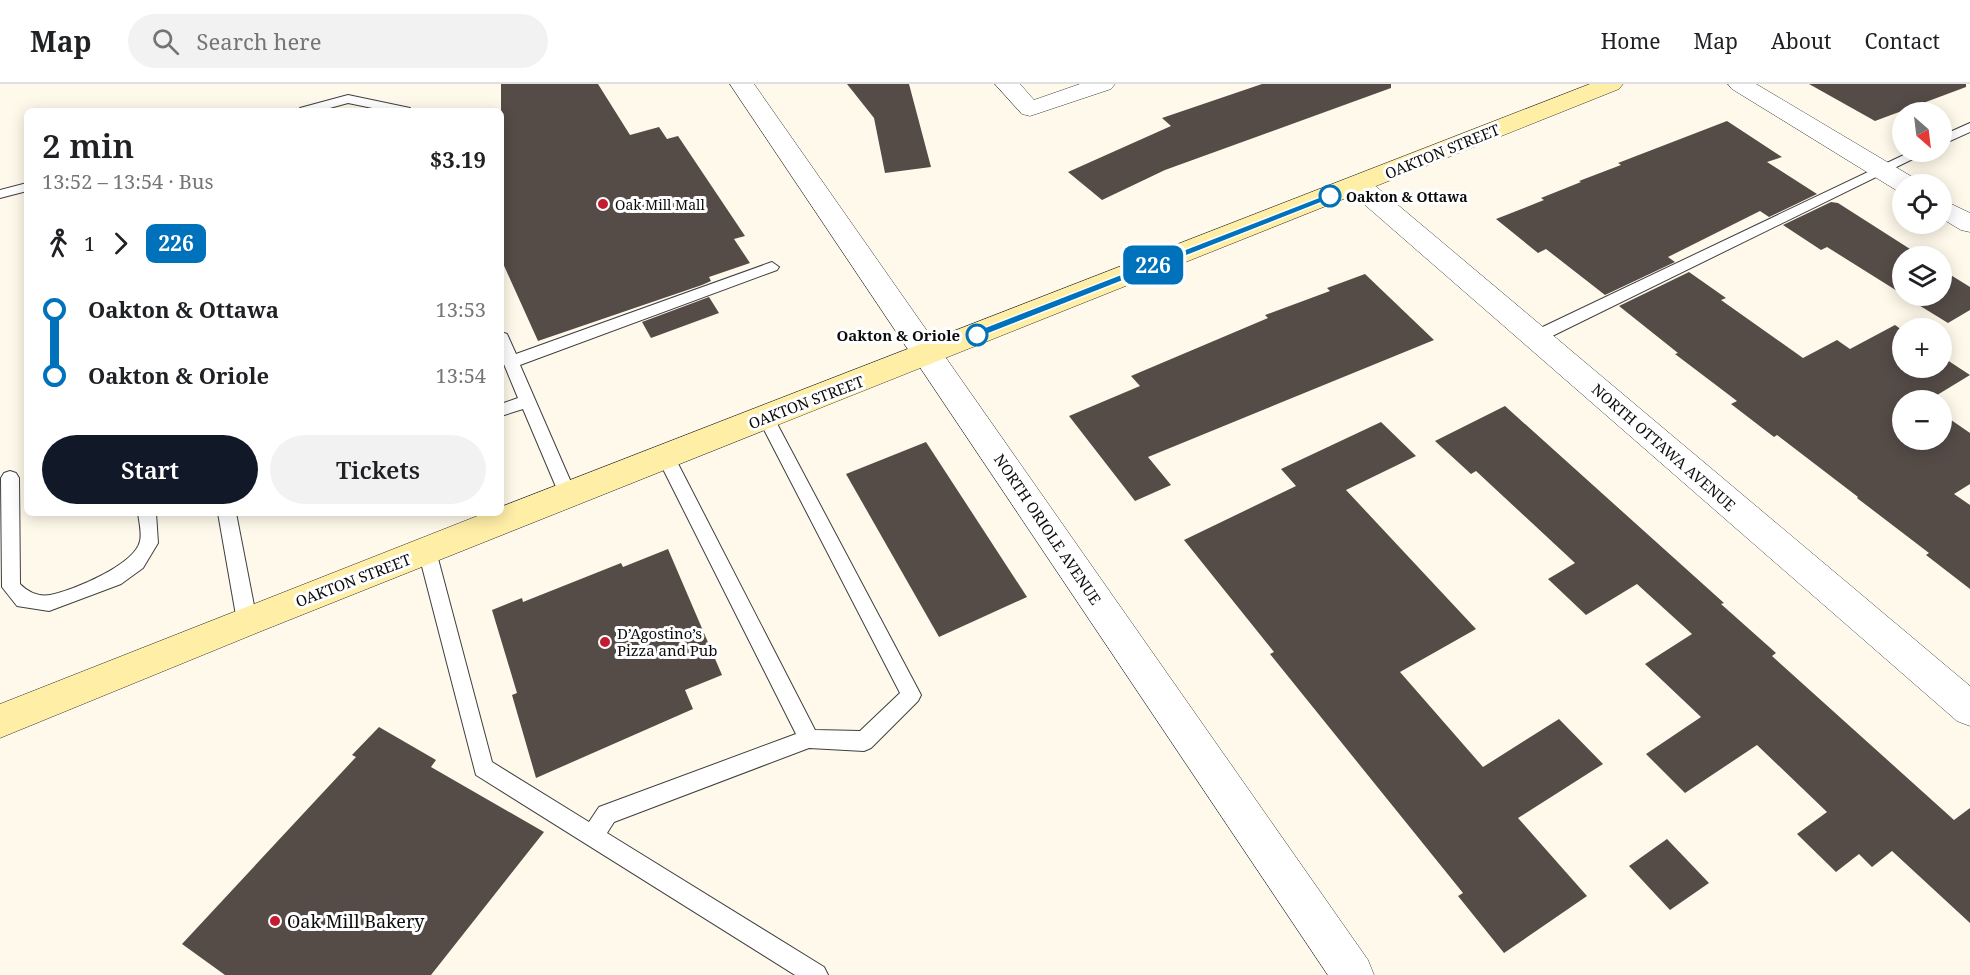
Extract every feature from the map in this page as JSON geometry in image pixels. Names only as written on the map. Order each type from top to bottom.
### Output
[{"type":"main road","name":"OAKTON STREET","points":[[0,721],[247,621],[1611,84]]},
{"type":"street","name":"NORTH ORIOLE AVENUE","points":[[742,84],[1353,975]]},
{"type":"street","points":[[1007,84],[1030,108],[1103,84]]},
{"type":"street","points":[[1740,84],[1892,176]]},
{"type":"street","name":"NORTH OTTAWA AVENUE","points":[[1358,185],[1970,709]]},
{"type":"street","points":[[1952,213],[1970,224]]},
{"type":"lane","points":[[315,108],[348,99],[391,108]]},
{"type":"lane","points":[[1952,136],[1970,127]]},
{"type":"lane","points":[[1536,337],[1898,162]]},
{"type":"lane","points":[[0,194],[24,188]]},
{"type":"lane","points":[[511,362],[772,267]]},
{"type":"lane","points":[[504,345],[568,496]]},
{"type":"lane","points":[[504,409],[528,400]]},
{"type":"lane","points":[[593,836],[607,814],[808,739],[864,741],[911,695],[766,418]]},
{"type":"lane","points":[[666,457],[808,739]]},
{"type":"lane","points":[[12,477],[11,587],[24,600],[49,603],[114,579],[136,563],[149,543],[147,516]]},
{"type":"lane","points":[[228,516],[247,621]]},
{"type":"lane","points":[[427,551],[483,768],[816,975]]},
{"type":"building","name":"Oak Mill Mall","points":[[501,84],[598,84],[630,135],[659,127],[667,139],[678,136],[745,236],[734,239],[750,263],[709,277],[711,281],[702,285],[538,341],[504,266],[504,108],[501,108]]},
{"type":"building","points":[[847,84],[909,84],[931,167],[885,173],[874,118]]},
{"type":"building","points":[[1262,84],[1391,84],[1391,88],[1165,170],[1102,200],[1068,172],[1171,126],[1162,118]]},
{"type":"building","points":[[1809,84],[1966,84],[1966,87],[1926,102],[1892,102],[1892,115],[1875,121]]},
{"type":"building","points":[[1727,121],[1782,157],[1767,162],[1817,194],[1769,217],[1760,211],[1668,257],[1675,262],[1605,295],[1546,249],[1538,253],[1496,219],[1544,200],[1541,198],[1581,182],[1579,181],[1621,165],[1618,163]]},
{"type":"building","points":[[1831,202],[1838,203],[1905,246],[1892,246],[1892,288],[1827,247],[1821,250],[1783,225]]},
{"type":"building","points":[[1689,272],[1726,298],[1721,300],[1803,358],[1837,340],[1850,349],[1892,327],[1892,378],[1952,378],[1952,363],[1970,375],[1945,390],[1892,390],[1892,450],[1952,450],[1952,421],[1970,433],[1970,484],[1954,494],[1970,505],[1970,589],[1858,497],[1777,435],[1774,437],[1731,404],[1737,401],[1675,354],[1678,353],[1619,306]]},
{"type":"building","points":[[1365,274],[1434,340],[1148,457],[1171,485],[1135,501],[1069,416],[1140,386],[1131,376],[1268,318],[1265,315],[1330,291],[1327,288]]},
{"type":"building","points":[[1952,276],[1970,287],[1970,310],[1952,321],[1952,318],[1940,318],[1920,306],[1952,306]]},
{"type":"building","points":[[709,297],[719,313],[651,338],[642,322]]},
{"type":"building","points":[[1505,406],[1724,603],[1721,604],[1776,653],[1772,656],[1954,820],[1970,808],[1970,923],[1892,851],[1872,867],[1859,854],[1836,872],[1797,834],[1827,812],[1757,745],[1685,793],[1646,754],[1701,717],[1645,664],[1692,634],[1637,584],[1586,615],[1548,579],[1575,563],[1476,471],[1471,474],[1435,441]]},
{"type":"building","points":[[1381,422],[1416,456],[1346,490],[1476,629],[1400,672],[1483,767],[1559,719],[1603,764],[1518,818],[1587,896],[1504,953],[1458,896],[1463,893],[1270,654],[1274,652],[1184,540],[1296,486],[1281,469]]},
{"type":"building","points":[[926,442],[1027,597],[939,637],[846,474]]},
{"type":"building","name":"D’Agostino’s Pizza and Pub","points":[[668,549],[722,675],[685,690],[693,709],[536,778],[512,695],[517,693],[492,610],[522,598],[523,602],[621,563],[623,567]]},
{"type":"building","points":[[379,727],[436,760],[431,767],[544,832],[431,975],[225,975],[182,944],[356,757],[352,755]]},
{"type":"building","points":[[1667,839],[1709,883],[1670,910],[1629,866]]},
{"type":"bus line","name":"226","points":[[977,335],[1330,196]]},
{"type":"place","name":"Oakton & Ottawa","points":[[1330,196]]},
{"type":"place","name":"Oak Mill Mall","points":[[603,204]]},
{"type":"place","name":"Oakton & Oriole","points":[[977,335]]},
{"type":"place","name":"D’Agostino’s Pizza and Pub","points":[[605,642]]},
{"type":"place","name":"Oak Mill Bakery","points":[[275,921]]}]
